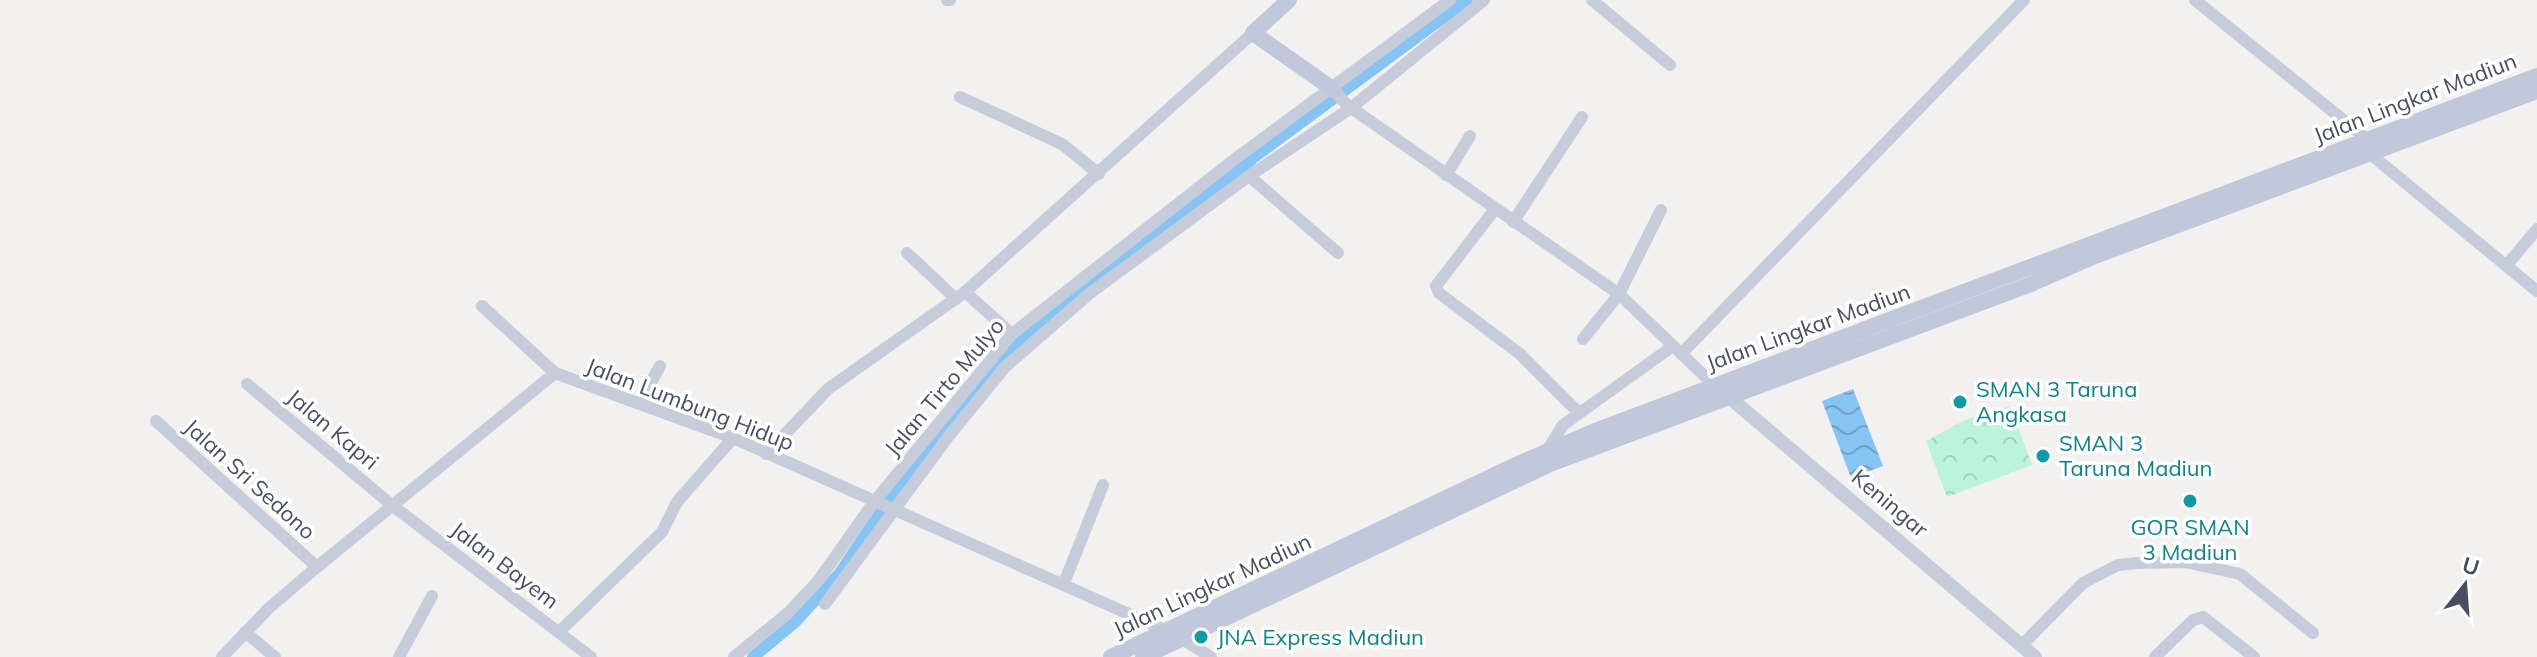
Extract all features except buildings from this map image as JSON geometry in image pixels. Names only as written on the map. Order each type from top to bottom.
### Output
[{"type":"main road","points":[[1289,0],[1253,33],[1332,89]]},
{"type":"main road","name":"Jalan Lingkar Madiun","points":[[1547,458],[1728,396],[1930,313],[2369,147],[2537,76]]},
{"type":"main road","name":"Jalan Lingkar Madiun","points":[[2369,147],[2537,91]]},
{"type":"main road","name":"Jalan Lingkar Madiun","points":[[1111,657],[1175,635],[1547,458],[1714,385],[1930,313]]},
{"type":"main road","name":"Jalan Lingkar Madiun","points":[[1143,657],[1175,635]]},
{"type":"street","points":[[825,604],[948,437],[1005,367],[1089,294],[1349,106],[1449,7],[1484,0]]},
{"type":"street","points":[[1592,0],[1670,65]]},
{"type":"street","points":[[1547,458],[1557,432],[1579,413],[1677,350],[2024,0]]},
{"type":"street","points":[[2195,0],[2537,291]]},
{"type":"street","name":"Jalan Tirto Mulyo","points":[[734,657],[788,613],[818,581],[876,503],[1012,334],[1332,89],[1449,7]]},
{"type":"street","points":[[766,454],[828,389],[961,296],[1253,33]]},
{"type":"street","points":[[1332,89],[1349,106],[1619,294],[1714,385]]},
{"type":"street","points":[[960,97],[1062,144],[1099,174]]},
{"type":"street","points":[[1513,222],[1582,117]]},
{"type":"street","points":[[1446,175],[1470,136]]},
{"type":"street","points":[[1249,176],[1338,253]]},
{"type":"street","points":[[1495,209],[1436,286],[1439,293],[1520,354],[1579,413]]},
{"type":"street","points":[[1583,339],[1619,294],[1661,210]]},
{"type":"street","points":[[2507,265],[2537,229]]},
{"type":"street","points":[[907,253],[1012,334]]},
{"type":"street","points":[[482,306],[555,373]]},
{"type":"street","points":[[639,404],[660,366]]},
{"type":"street","name":"Jalan Lumbung Hidup","points":[[222,657],[317,567],[555,373],[733,438],[1064,583],[1175,635],[1211,657]]},
{"type":"street","name":"Jalan Kapri","points":[[247,384],[393,506]]},
{"type":"street","name":"Keningar","points":[[1714,385],[2028,653]]},
{"type":"street","name":"Jalan Sri Sedono","points":[[156,421],[317,567]]},
{"type":"street","points":[[559,632],[662,532],[677,502],[733,438]]},
{"type":"street","points":[[1064,583],[1103,485]]},
{"type":"street","name":"Jalan Bayem","points":[[393,506],[591,657]]},
{"type":"street","points":[[2028,653],[2083,583],[2118,565],[2137,563],[2185,562],[2240,574],[2313,633]]},
{"type":"street","points":[[399,657],[432,596]]},
{"type":"street","points":[[2155,657],[2193,620],[2203,617],[2254,657]]},
{"type":"street","points":[[245,632],[275,657]]},
{"type":"green space","points":[[2010,406],[2032,465],[1947,497],[1926,441],[1965,420]]},
{"type":"water","points":[[1853,389],[1883,466],[1851,478],[1822,401]]},
{"type":"waterway","points":[[1246,163],[1467,0]]},
{"type":"waterway","points":[[753,657],[794,623],[840,573],[893,493],[1006,354],[1041,322],[1251,160]]},
{"type":"place","name":"SMAN 3 Taruna Angkasa","points":[[1960,402]]},
{"type":"place","name":"SMAN 3 Taruna Madiun","points":[[2043,456]]},
{"type":"place","name":"GOR SMAN 3 Madiun","points":[[2190,501]]},
{"type":"place","name":"JNA Express Madiun","points":[[1201,637]]}]
